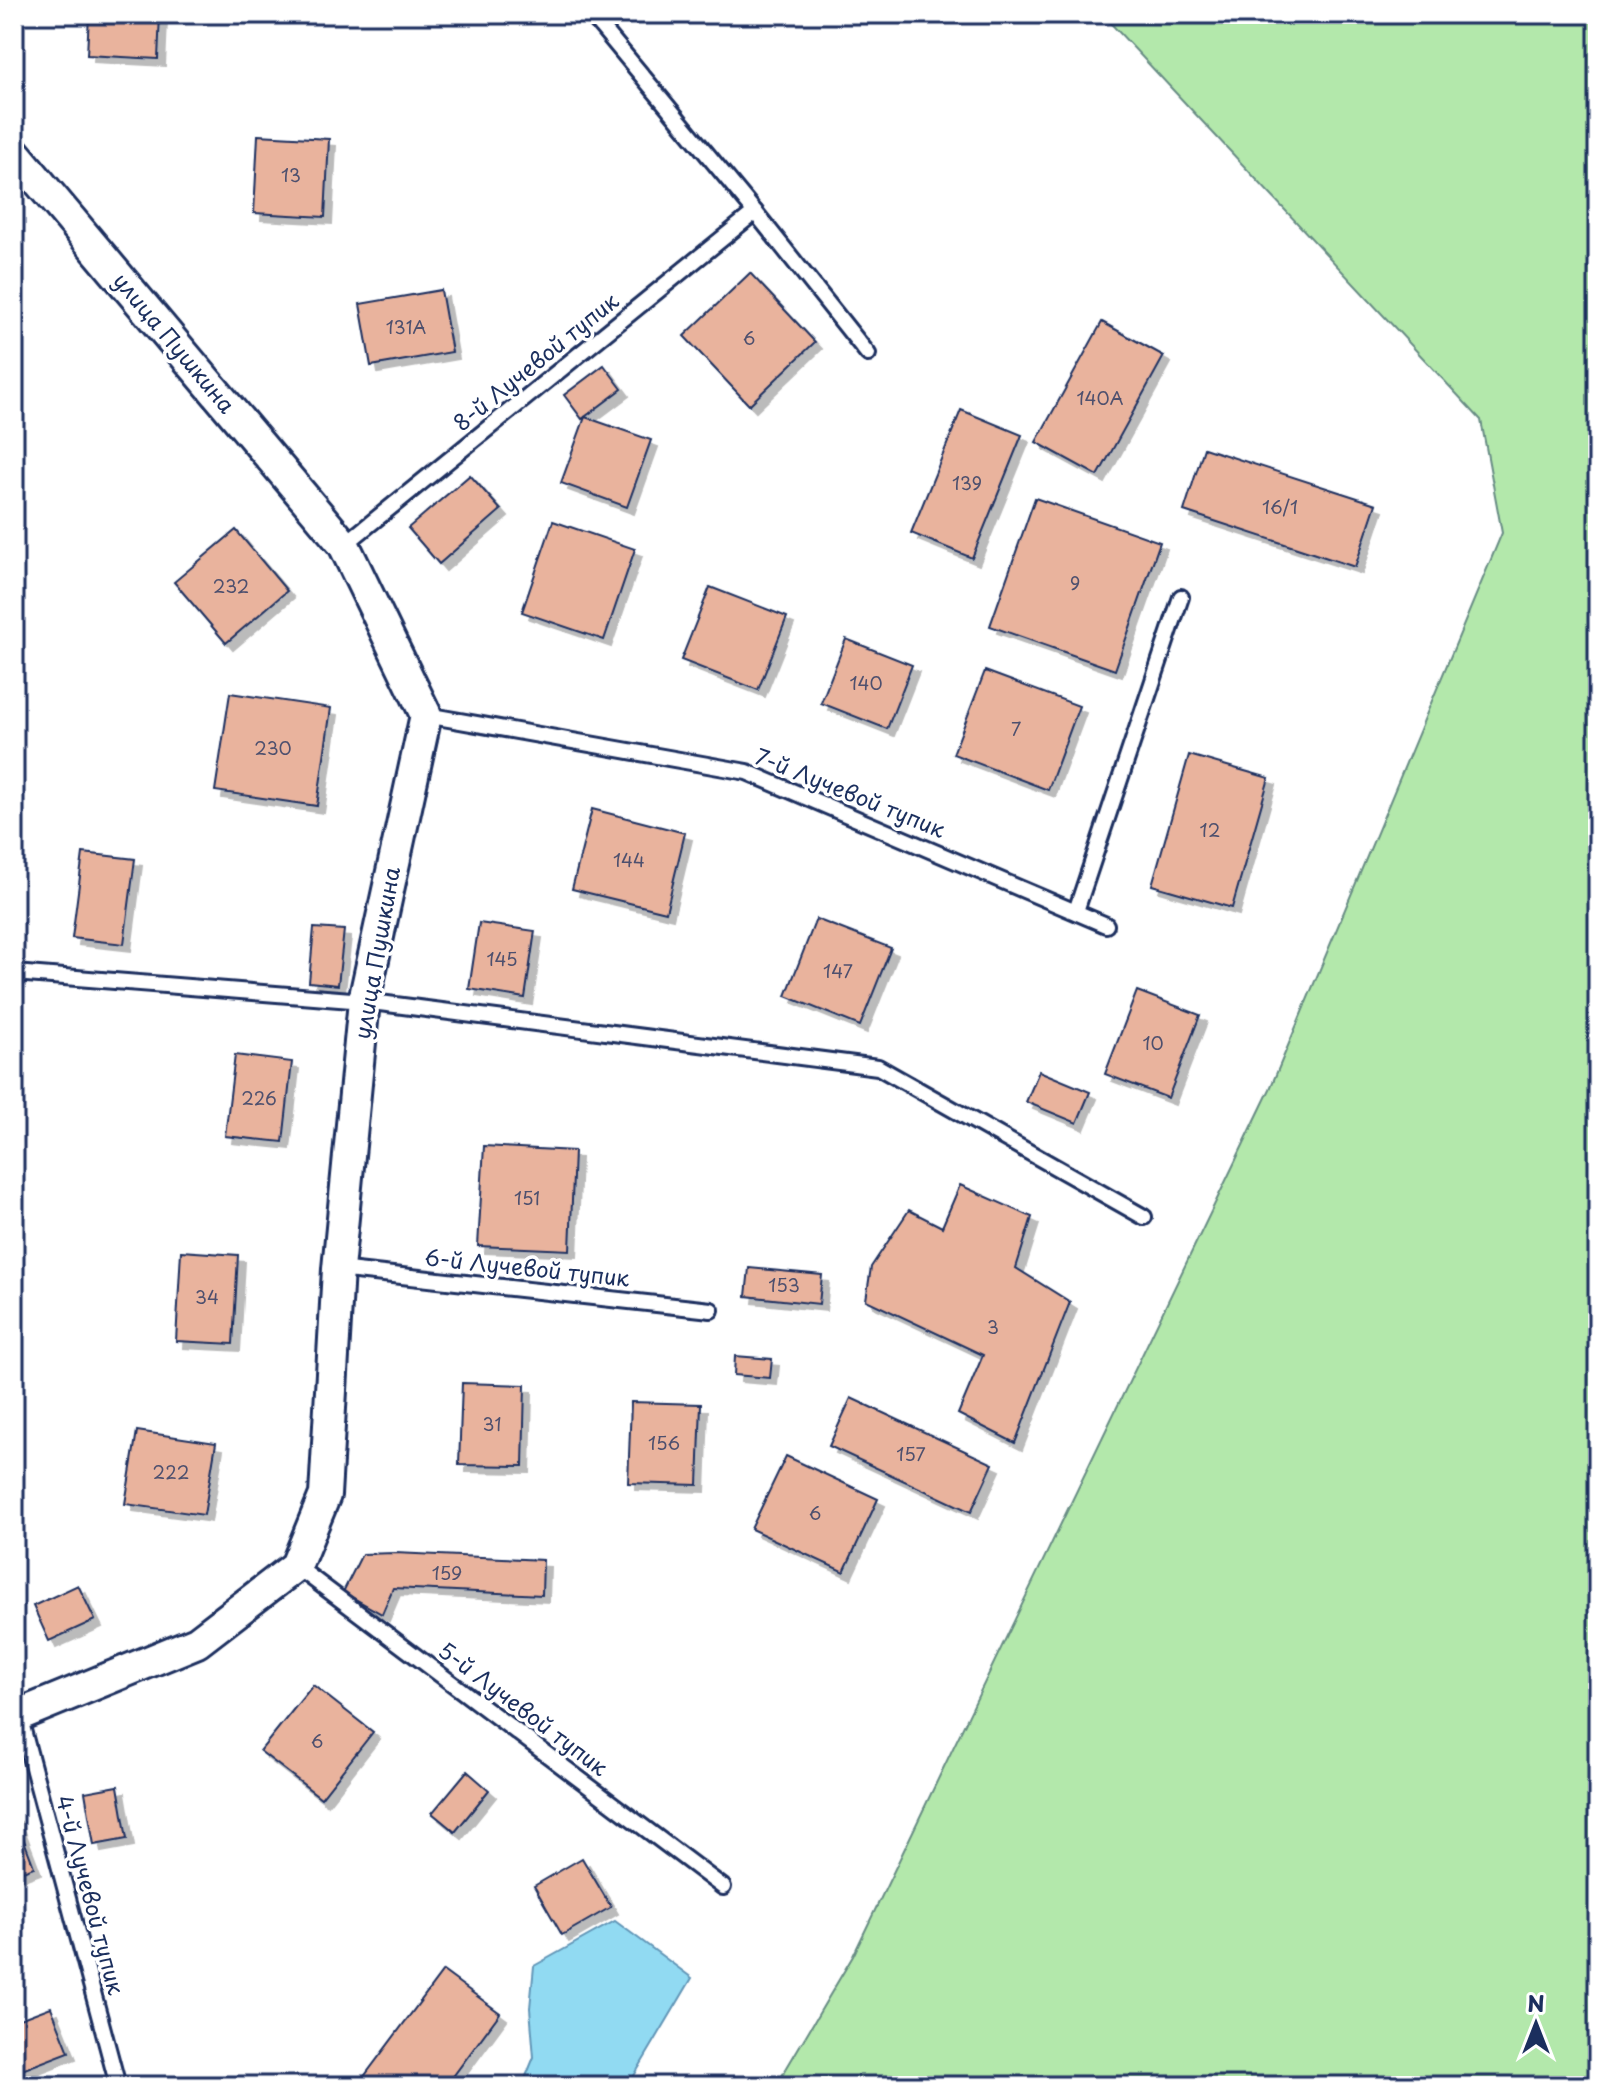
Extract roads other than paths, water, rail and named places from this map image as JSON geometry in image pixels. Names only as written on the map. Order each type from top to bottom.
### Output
[{"type":"street","name":"улица Пушкина","points":[[14,152],[344,545],[426,715],[364,1001],[338,1269],[325,1495],[296,1566]]},
{"type":"street","points":[[17,1716],[197,1642],[296,1566]]},
{"type":"lane","points":[[591,14],[868,354]]},
{"type":"lane","name":"8-й Лучевой тупик","points":[[344,545],[755,212]]},
{"type":"lane","points":[[1076,911],[1181,597]]},
{"type":"lane","name":"7-й Лучевой тупик","points":[[426,715],[747,772],[1106,925]]},
{"type":"lane","points":[[14,973],[364,1001],[878,1067],[1144,1217]]},
{"type":"lane","name":"6-й Лучевой тупик","points":[[338,1269],[711,1310]]},
{"type":"lane","name":"5-й Лучевой тупик","points":[[296,1566],[723,1887]]},
{"type":"lane","name":"4-й Лучевой тупик","points":[[17,1716],[118,2086]]},
{"type":"water","points":[[615,1921],[692,1978],[628,2086],[522,2086],[534,2057],[530,2008],[534,1966]]}]
